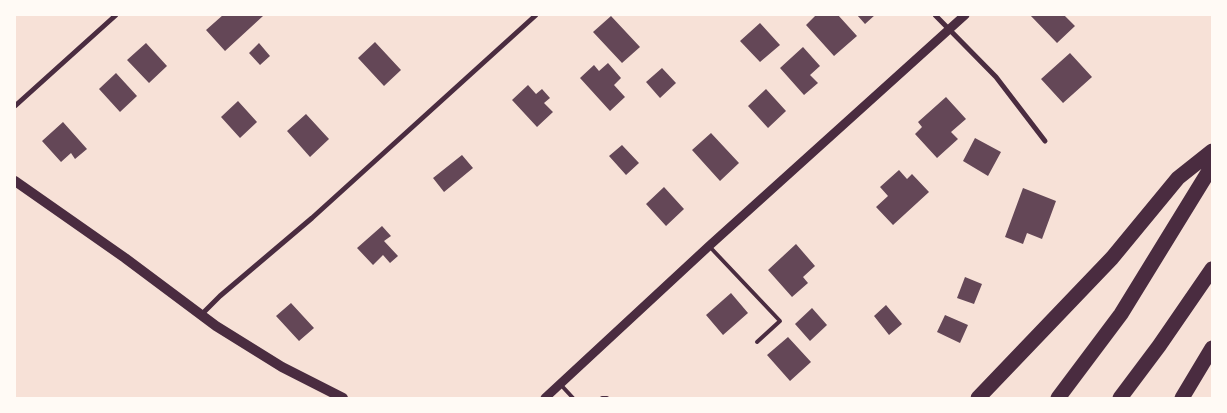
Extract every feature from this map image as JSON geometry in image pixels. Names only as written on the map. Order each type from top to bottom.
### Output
[{"type":"highway","points":[[978,398],[1112,258],[1178,178],[1212,151]]},
{"type":"highway","points":[[1058,398],[1121,314],[1212,166]]},
{"type":"highway","points":[[1120,398],[1159,346],[1212,269]]},
{"type":"highway","points":[[1182,398],[1212,348]]},
{"type":"main road","points":[[15,181],[125,258],[201,315],[282,367],[343,398]]},
{"type":"street","points":[[15,106],[116,15]]},
{"type":"street","points":[[201,315],[220,296],[312,218],[536,15]]},
{"type":"street","points":[[936,15],[996,77],[1045,141]]},
{"type":"street","points":[[545,398],[965,15]]},
{"type":"lane","points":[[710,246],[780,321],[758,342]]},
{"type":"lane","points":[[560,384],[573,398]]},
{"type":"lane","points":[[602,398],[607,398]]},
{"type":"building","points":[[223,15],[263,16],[225,51],[206,30]]},
{"type":"building","points":[[816,15],[838,15],[857,36],[834,56],[806,25]]},
{"type":"building","points":[[857,15],[875,15],[865,24]]},
{"type":"building","points":[[1030,15],[1064,15],[1075,26],[1057,43]]},
{"type":"building","points":[[611,16],[640,47],[622,63],[593,32]]},
{"type":"building","points":[[760,23],[780,45],[760,62],[740,41]]},
{"type":"building","points":[[375,42],[401,70],[384,86],[358,58]]},
{"type":"building","points":[[146,43],[167,66],[149,83],[127,60]]},
{"type":"building","points":[[259,43],[270,56],[260,65],[249,53]]},
{"type":"building","points":[[803,47],[820,66],[810,75],[818,83],[804,95],[780,68]]},
{"type":"building","points":[[1070,53],[1092,77],[1063,103],[1041,79]]},
{"type":"building","points":[[608,63],[621,78],[614,85],[625,97],[610,111],[580,78],[594,65],[599,71]]},
{"type":"building","points":[[662,68],[676,83],[660,98],[646,82]]},
{"type":"building","points":[[116,73],[137,96],[120,112],[99,89]]},
{"type":"building","points":[[528,85],[536,94],[542,89],[550,98],[544,103],[553,112],[537,127],[512,100]]},
{"type":"building","points":[[766,89],[786,111],[768,128],[748,106]]},
{"type":"building","points":[[946,97],[966,119],[951,132],[958,139],[937,158],[915,134],[922,127],[918,122]]},
{"type":"building","points":[[238,101],[257,122],[240,138],[221,117]]},
{"type":"building","points":[[306,114],[329,139],[310,157],[287,131]]},
{"type":"building","points":[[63,122],[87,149],[75,159],[71,153],[61,162],[42,141]]},
{"type":"building","points":[[711,133],[739,163],[720,181],[692,150]]},
{"type":"building","points":[[975,138],[1001,152],[988,176],[963,161]]},
{"type":"building","points":[[622,145],[639,163],[626,175],[609,156]]},
{"type":"building","points":[[462,155],[473,168],[444,192],[433,178]]},
{"type":"building","points":[[899,170],[907,179],[912,174],[929,192],[893,225],[876,207],[888,196],[880,187]]},
{"type":"building","points":[[664,187],[684,209],[666,226],[646,204]]},
{"type":"building","points":[[1023,188],[1056,201],[1042,239],[1027,233],[1023,244],[1005,237]]},
{"type":"building","points":[[382,226],[391,236],[384,241],[398,256],[390,263],[383,255],[373,265],[357,248]]},
{"type":"building","points":[[796,244],[815,266],[803,277],[808,283],[792,297],[768,270]]},
{"type":"building","points":[[965,277],[982,284],[974,304],[957,298]]},
{"type":"building","points":[[731,293],[748,313],[723,335],[706,315]]},
{"type":"building","points":[[291,303],[314,328],[299,341],[276,316]]},
{"type":"building","points":[[886,305],[902,324],[889,335],[874,316]]},
{"type":"building","points":[[812,308],[827,325],[810,341],[795,324]]},
{"type":"building","points":[[945,315],[968,325],[960,343],[937,332]]},
{"type":"building","points":[[788,337],[811,362],[790,381],[767,355]]}]
